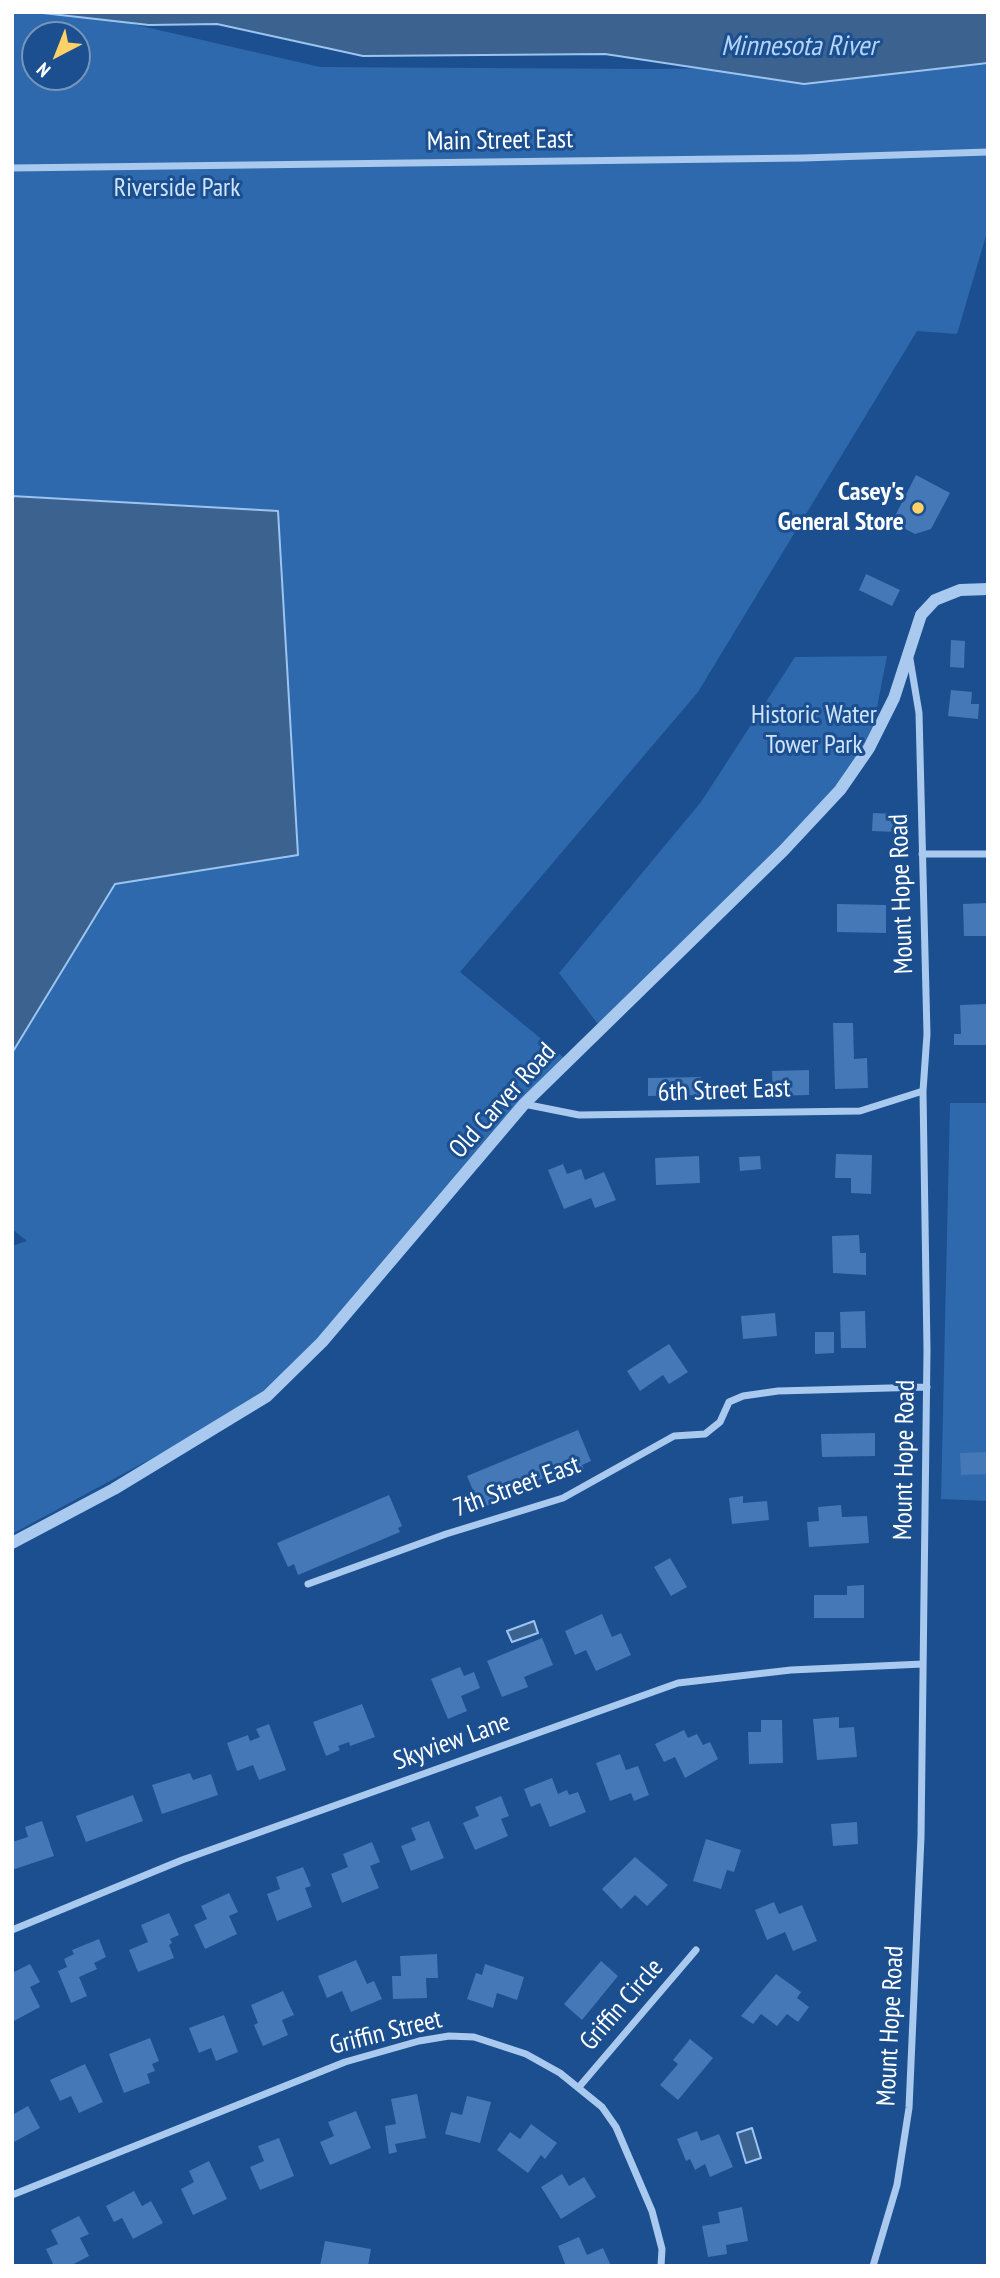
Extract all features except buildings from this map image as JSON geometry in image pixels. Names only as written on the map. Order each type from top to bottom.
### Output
[{"type":"street","name":"Main Street East","points":[[12,168],[803,158],[988,152]]},
{"type":"street","name":"Old Carver Road","points":[[12,1543],[114,1489],[267,1396],[322,1342],[524,1104],[783,851],[840,790],[869,748],[888,710],[921,615],[935,600],[960,590],[988,589]]},
{"type":"street","name":"Mount Hope Road","points":[[873,2266],[897,2185],[909,2108],[921,1837],[927,1387],[923,1091],[927,1034],[919,713],[909,651]]},
{"type":"street","points":[[922,854],[988,854]]},
{"type":"street","name":"6th Street East","points":[[524,1104],[579,1115],[860,1111],[923,1091]]},
{"type":"street","name":"7th Street East","points":[[308,1584],[446,1534],[563,1498],[674,1436],[705,1434],[720,1422],[729,1402],[743,1396],[778,1391],[927,1387]]},
{"type":"street","name":"Skyview Lane","points":[[12,1930],[182,1860],[678,1684],[791,1670],[923,1664]]},
{"type":"street","name":"Griffin Circle","points":[[579,2087],[696,1950]]},
{"type":"street","name":"Griffin Street","points":[[12,2195],[345,2062],[419,2041],[449,2036],[484,2040],[526,2054],[579,2087],[602,2107],[629,2154],[652,2211],[662,2249],[661,2266]]},
{"type":"green space","name":"Riverside Park","points":[[12,12],[80,12],[320,67],[651,69],[988,65],[988,229],[957,334],[917,331],[698,692],[460,972],[568,1061],[267,1396],[12,1534],[12,1246],[27,1241],[12,1229]]},
{"type":"green space","name":"Historic Water Tower Park","points":[[887,656],[869,748],[840,790],[601,1028],[559,973],[701,802],[795,657]]},
{"type":"green space","points":[[950,1103],[988,1103],[988,1501],[941,1499]]},
{"type":"water","name":"Minnesota River","points":[[34,12],[988,12],[988,63],[804,84],[605,54],[363,56],[217,24],[149,25]]},
{"type":"water","points":[[12,496],[278,511],[298,855],[115,884],[12,1053]]},
{"type":"water","points":[[534,1621],[538,1633],[512,1642],[507,1631]]},
{"type":"water","points":[[752,2128],[761,2158],[746,2163],[737,2133]]},
{"type":"place","name":"Casey's General Store","points":[[918,508]]}]
